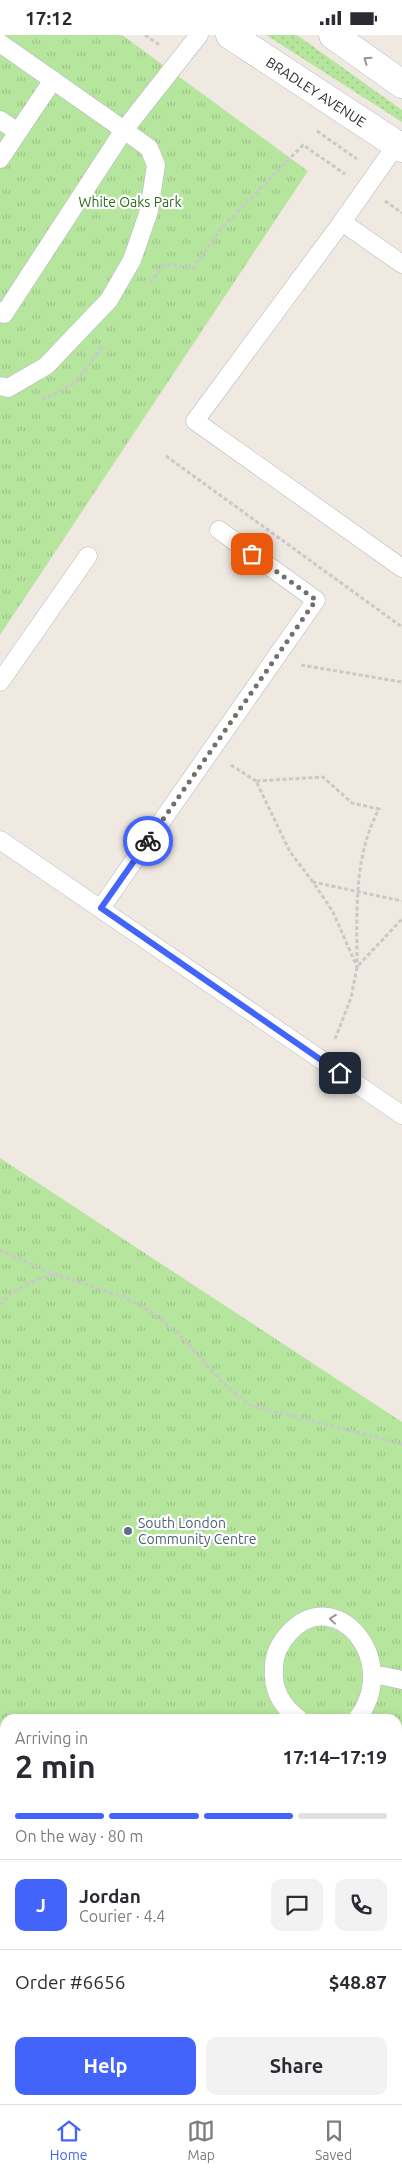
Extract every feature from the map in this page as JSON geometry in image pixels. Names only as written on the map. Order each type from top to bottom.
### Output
[{"type":"main road","name":"BRADLEY AVENUE","points":[[230,35],[399,146]]},
{"type":"main road","points":[[333,35],[402,85]]},
{"type":"lane","points":[[0,311],[4,314],[124,130],[199,35]]},
{"type":"lane","points":[[0,43],[149,148],[156,165],[149,211],[132,260],[109,300],[46,366],[8,388],[0,387]]},
{"type":"lane","points":[[0,159],[53,80]]},
{"type":"lane","points":[[0,120],[18,132]]},
{"type":"lane","points":[[399,146],[195,421],[402,568]]},
{"type":"lane","points":[[342,222],[402,264]]},
{"type":"lane","points":[[101,908],[316,600],[219,530]]},
{"type":"lane","points":[[0,682],[88,556]]},
{"type":"lane","points":[[0,840],[402,1115]]},
{"type":"lane","points":[[293,1714],[278,1696],[273,1678],[274,1660],[281,1643],[293,1629],[310,1620],[328,1617],[345,1620],[361,1629],[373,1641],[381,1658],[383,1676],[379,1693],[369,1708],[362,1714]]},
{"type":"lane","points":[[383,1676],[402,1680]]},
{"type":"path","points":[[146,288],[164,265],[192,268],[220,229],[303,145],[367,189]]},
{"type":"path","points":[[38,402],[75,383],[105,343]]},
{"type":"path","points":[[166,456],[402,627]]},
{"type":"path","points":[[273,661],[402,682]]},
{"type":"path","points":[[333,1045],[351,997],[357,967],[357,892],[368,828],[379,809],[352,803],[324,777],[256,781],[290,852],[333,911],[357,967]]},
{"type":"path","points":[[313,883],[402,901]]},
{"type":"path","points":[[357,967],[402,919]]},
{"type":"path","points":[[0,1250],[59,1275],[125,1297],[154,1314],[176,1331],[222,1382],[249,1405],[402,1444]]},
{"type":"path","points":[[0,1305],[6,1298],[30,1281],[59,1275]]},
{"type":"green space","name":"White Oaks Park","points":[[0,35],[122,35],[308,171],[0,635]]},
{"type":"green space","points":[[266,35],[297,35],[402,110],[402,122]]},
{"type":"green space","points":[[0,1158],[402,1422],[402,1714],[0,1714]]},
{"type":"way so far","points":[[148,841],[316,600],[252,554]]},
{"type":"place","name":"South London Community Centre","points":[[128,1531]]},
{"type":"route","points":[[148,841],[101,908],[340,1073]]}]
